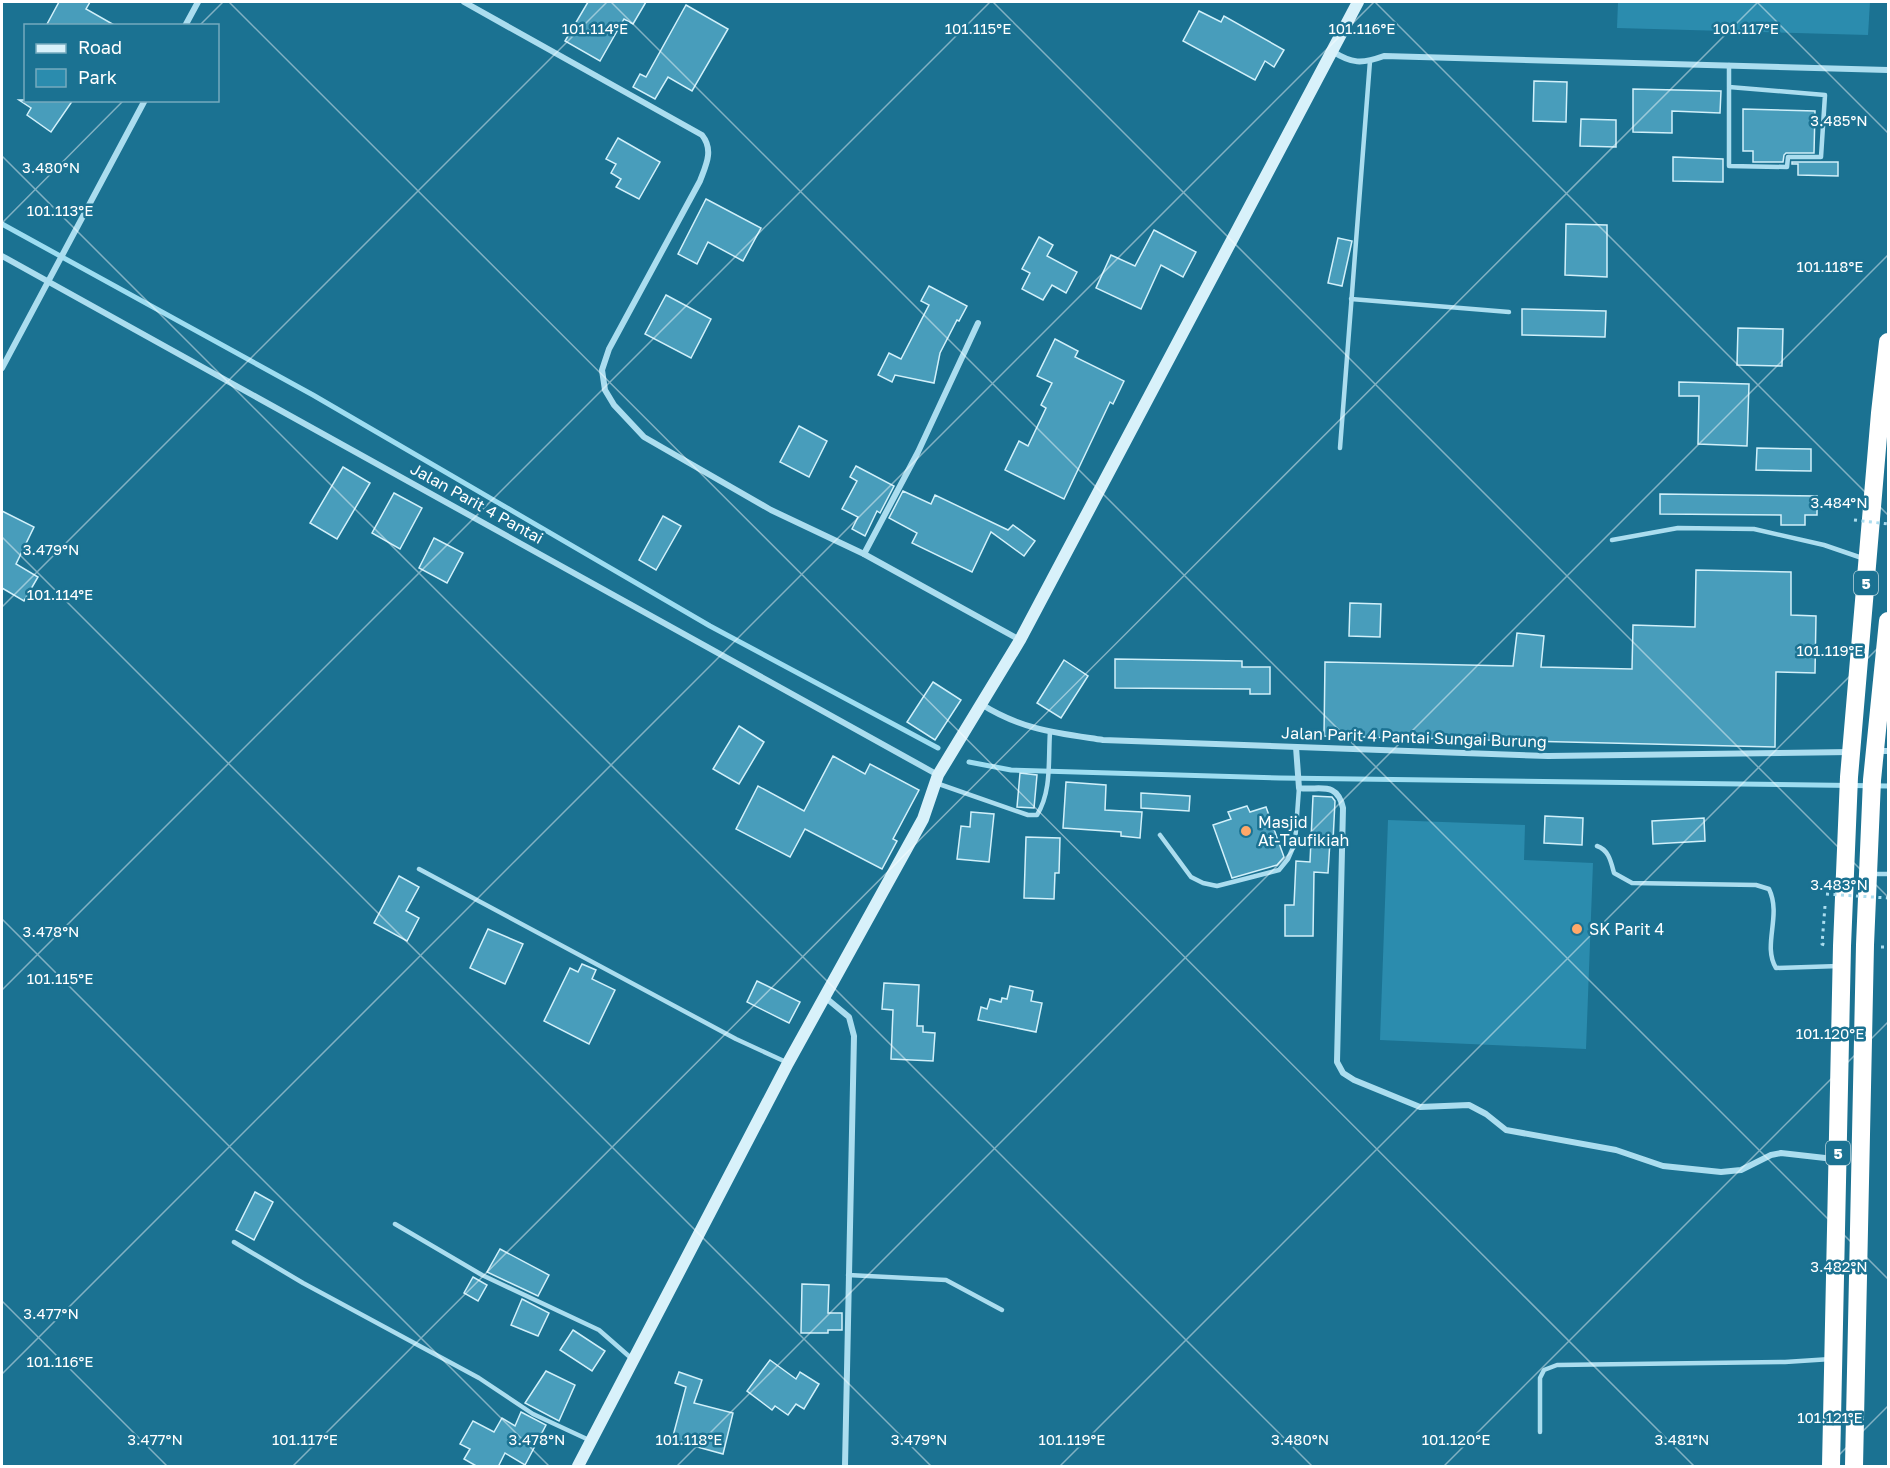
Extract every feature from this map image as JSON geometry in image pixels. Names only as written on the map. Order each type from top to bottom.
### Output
[{"type":"highway","name":"5","points":[[1831,1467],[1841,966],[1849,777],[1888,342]]},
{"type":"highway","name":"5","points":[[1854,1467],[1864,945],[1872,780],[1882,751],[1888,621]]},
{"type":"street","points":[[186,24],[198,2]]},
{"type":"street","points":[[464,2],[702,135],[709,147],[708,160],[700,182],[609,350],[602,370],[605,390],[614,405],[644,437],[771,510],[864,554],[1020,640]]},
{"type":"street","points":[[578,1467],[788,1063],[924,819],[937,779],[1020,640],[1358,2]]},
{"type":"street","points":[[1332,50],[1343,58],[1355,62],[1370,61],[1384,56],[1888,70]]},
{"type":"street","points":[[2,368],[144,102]]},
{"type":"street","name":"Jalan Parit 4 Pantai","points":[[2,256],[937,779]]},
{"type":"street","points":[[864,554],[918,452],[978,323]]},
{"type":"street","name":"Jalan Parit 4 Pantai Sungai Burung","points":[[981,704],[1001,717],[1041,731],[1103,740],[1548,756],[1851,752]]},
{"type":"street","points":[[1296,747],[1299,785],[1324,787],[1334,791],[1341,799],[1343,808],[1337,1062],[1342,1073],[1420,1107],[1469,1106],[1486,1114],[1506,1130],[1616,1150],[1663,1166],[1721,1172],[1741,1170],[1771,1155],[1781,1153],[1838,1159]]},
{"type":"street","points":[[826,998],[849,1017],[854,1036],[845,1467]]},
{"type":"lane","points":[[1340,448],[1370,61]]},
{"type":"lane","points":[[1729,65],[1729,87],[1730,166],[1787,167],[1788,157],[1821,157],[1825,95],[1729,87]]},
{"type":"lane","points":[[1351,299],[1509,312]]},
{"type":"lane","points":[[1612,540],[1678,528],[1754,529],[1824,544],[1868,560]]},
{"type":"lane","points":[[937,779],[1028,815],[1037,815],[1044,804],[1048,778],[1050,732]]},
{"type":"lane","points":[[1160,835],[1191,877],[1203,883],[1216,885],[1279,870],[1288,859],[1295,843],[1299,785]]},
{"type":"lane","points":[[1597,846],[1604,849],[1614,873],[1632,883],[1756,885],[1769,889],[1774,900],[1770,958],[1776,968],[1841,966]]},
{"type":"lane","points":[[419,869],[725,1033],[788,1063]]},
{"type":"lane","points":[[1868,874],[1888,874]]},
{"type":"lane","points":[[395,1224],[482,1275],[599,1330],[633,1360]]},
{"type":"lane","points":[[234,1242],[303,1283],[479,1378],[533,1414],[591,1441]]},
{"type":"lane","points":[[848,1275],[946,1280],[1002,1310]]},
{"type":"lane","points":[[1540,1432],[1540,1378],[1544,1370],[1557,1365],[1762,1363],[1833,1359]]},
{"type":"path","points":[[1854,520],[1888,524]]},
{"type":"path","points":[[1822,944],[1826,894],[1888,898]]},
{"type":"green space","points":[[1618,2],[1870,2],[1868,35],[1617,28]]},
{"type":"green space","points":[[1388,820],[1525,825],[1524,860],[1593,863],[1586,1049],[1380,1040]]},
{"type":"building","points":[[59,2],[90,2],[86,9],[112,24],[47,24]]},
{"type":"building","points":[[588,2],[646,2],[633,24],[624,19],[600,61],[565,41]]},
{"type":"building","points":[[686,5],[728,29],[692,91],[668,77],[655,99],[633,87],[640,74],[646,77]]},
{"type":"building","points":[[1199,11],[1221,22],[1224,16],[1284,50],[1274,67],[1265,61],[1255,80],[1183,41]]},
{"type":"building","points":[[1534,81],[1567,82],[1566,122],[1533,121]]},
{"type":"building","points":[[1633,89],[1721,91],[1720,113],[1672,111],[1672,133],[1633,132]]},
{"type":"building","points":[[19,100],[24,100],[24,102],[72,102],[51,132],[27,115],[31,108]]},
{"type":"building","points":[[1743,109],[1815,111],[1814,153],[1786,153],[1783,162],[1753,162],[1753,151],[1743,151]]},
{"type":"building","points":[[1581,119],[1616,120],[1616,147],[1580,146]]},
{"type":"building","points":[[618,138],[660,162],[639,199],[616,187],[621,179],[611,173],[616,164],[606,159]]},
{"type":"building","points":[[1673,157],[1723,159],[1723,182],[1673,181]]},
{"type":"building","points":[[1792,162],[1838,162],[1838,176],[1798,175],[1798,164],[1792,164]]},
{"type":"building","points":[[706,199],[761,228],[743,261],[708,242],[697,264],[678,254]]},
{"type":"building","points":[[1566,224],[1607,225],[1607,277],[1565,275]]},
{"type":"building","points":[[1154,230],[1196,252],[1183,277],[1161,265],[1141,309],[1096,288],[1111,255],[1135,266]]},
{"type":"building","points":[[1039,237],[1053,245],[1047,256],[1077,272],[1066,293],[1052,285],[1043,300],[1022,289],[1030,273],[1022,269]]},
{"type":"building","points":[[1338,238],[1352,241],[1342,286],[1328,283]]},
{"type":"building","points":[[929,286],[967,306],[940,353],[934,383],[895,375],[892,382],[878,375],[889,353],[901,359],[929,305],[921,301]]},
{"type":"building","points":[[666,295],[711,319],[691,358],[645,334]]},
{"type":"building","points":[[1522,309],[1606,311],[1605,337],[1522,335]]},
{"type":"building","points":[[1738,328],[1783,329],[1782,366],[1737,365]]},
{"type":"building","points":[[1055,339],[1078,351],[1075,357],[1124,381],[1113,404],[1110,402],[1064,499],[1005,470],[1019,441],[1028,446],[1046,408],[1041,405],[1052,383],[1037,376]]},
{"type":"building","points":[[1679,382],[1749,384],[1747,446],[1698,444],[1699,396],[1679,396]]},
{"type":"building","points":[[799,426],[827,441],[809,477],[780,462]]},
{"type":"building","points":[[1757,448],[1811,449],[1811,471],[1756,470]]},
{"type":"building","points":[[856,466],[894,486],[880,513],[877,511],[865,536],[852,529],[858,517],[842,509],[857,481],[850,477]]},
{"type":"building","points":[[343,467],[370,483],[337,539],[310,523]]},
{"type":"building","points":[[903,491],[931,504],[935,495],[1008,530],[1013,525],[1035,541],[1024,556],[991,532],[972,572],[912,543],[917,533],[889,518]]},
{"type":"building","points":[[394,493],[422,508],[400,549],[372,533]]},
{"type":"building","points":[[1660,494],[1817,496],[1817,515],[1805,515],[1805,525],[1781,525],[1781,515],[1660,514]]},
{"type":"building","points":[[2,511],[34,527],[16,564],[38,577],[24,601],[2,588]]},
{"type":"building","points":[[663,516],[681,526],[656,570],[639,560]]},
{"type":"building","points":[[434,538],[463,553],[447,583],[419,568]]},
{"type":"building","points":[[1696,570],[1791,572],[1791,615],[1816,616],[1815,673],[1776,672],[1775,747],[1324,736],[1325,662],[1513,666],[1517,633],[1544,636],[1541,667],[1632,669],[1633,625],[1695,627]]},
{"type":"building","points":[[1350,603],[1381,604],[1380,637],[1349,636]]},
{"type":"building","points":[[1115,659],[1242,661],[1242,667],[1270,667],[1270,694],[1250,694],[1250,689],[1115,688]]},
{"type":"building","points":[[1064,660],[1088,676],[1061,718],[1037,703]]},
{"type":"building","points":[[933,682],[961,700],[935,740],[907,722]]},
{"type":"building","points":[[739,726],[764,742],[739,784],[713,769]]},
{"type":"building","points":[[833,756],[865,774],[870,764],[919,790],[893,839],[897,841],[882,869],[805,829],[790,857],[736,829],[758,786],[804,811]]},
{"type":"building","points":[[1020,773],[1037,775],[1034,808],[1017,807]]},
{"type":"building","points":[[1066,782],[1106,785],[1105,810],[1142,812],[1140,838],[1121,836],[1121,832],[1063,828]]},
{"type":"building","points":[[1141,793],[1190,796],[1189,811],[1141,808]]},
{"type":"building","points":[[1313,796],[1332,797],[1335,801],[1333,841],[1330,841],[1328,873],[1314,872],[1313,936],[1285,936],[1285,905],[1294,905],[1296,861],[1310,862]]},
{"type":"building","points":[[1247,806],[1250,812],[1266,807],[1284,857],[1277,865],[1232,878],[1213,825],[1231,819],[1228,812]]},
{"type":"building","points":[[971,812],[994,814],[989,862],[957,859],[961,826],[970,827]]},
{"type":"building","points":[[1545,816],[1583,818],[1582,845],[1544,843]]},
{"type":"building","points":[[1704,818],[1705,841],[1653,844],[1652,821]]},
{"type":"building","points":[[1026,837],[1060,838],[1059,873],[1055,873],[1054,899],[1024,898]]},
{"type":"building","points":[[399,876],[419,887],[406,911],[419,918],[407,941],[374,923]]},
{"type":"building","points":[[488,929],[523,944],[505,984],[470,968]]},
{"type":"building","points":[[582,964],[596,970],[592,979],[615,990],[589,1044],[544,1021],[570,968],[578,972]]},
{"type":"building","points":[[757,981],[800,1002],[789,1023],[747,1002]]},
{"type":"building","points":[[884,983],[919,985],[917,1026],[923,1026],[923,1032],[935,1033],[933,1061],[891,1059],[893,1010],[882,1009]]},
{"type":"building","points":[[1010,986],[1033,991],[1031,1001],[1042,1003],[1036,1032],[978,1020],[981,1007],[987,1009],[990,999],[1001,1002],[1002,998],[1007,999]]},
{"type":"building","points":[[255,1192],[273,1202],[254,1240],[236,1230]]},
{"type":"building","points":[[500,1249],[549,1275],[538,1296],[487,1272]]},
{"type":"building","points":[[473,1277],[487,1285],[478,1301],[464,1293]]},
{"type":"building","points":[[802,1284],[829,1285],[828,1313],[842,1313],[842,1330],[828,1330],[828,1333],[801,1333]]},
{"type":"building","points":[[522,1299],[549,1313],[538,1336],[511,1325]]},
{"type":"building","points":[[573,1330],[605,1351],[592,1371],[560,1350]]},
{"type":"building","points":[[770,1360],[796,1379],[800,1372],[819,1384],[804,1409],[796,1404],[788,1415],[775,1406],[772,1410],[747,1391]]},
{"type":"building","points":[[546,1371],[575,1385],[559,1421],[525,1403]]},
{"type":"building","points":[[679,1372],[702,1380],[694,1403],[733,1413],[723,1454],[672,1440],[686,1387],[675,1383]]},
{"type":"building","points":[[521,1412],[546,1425],[525,1465],[505,1453],[498,1467],[478,1467],[464,1459],[470,1449],[460,1444],[473,1421],[494,1432],[502,1418],[515,1426]]},
{"type":"waterway","points":[[2,224],[313,395],[710,626],[938,748]]},
{"type":"waterway","points":[[969,762],[1011,770],[1280,778],[1888,786]]},
{"type":"place","name":"Masjid At-Taufikiah","points":[[1246,831]]},
{"type":"place","name":"SK Parit 4","points":[[1577,929]]}]
